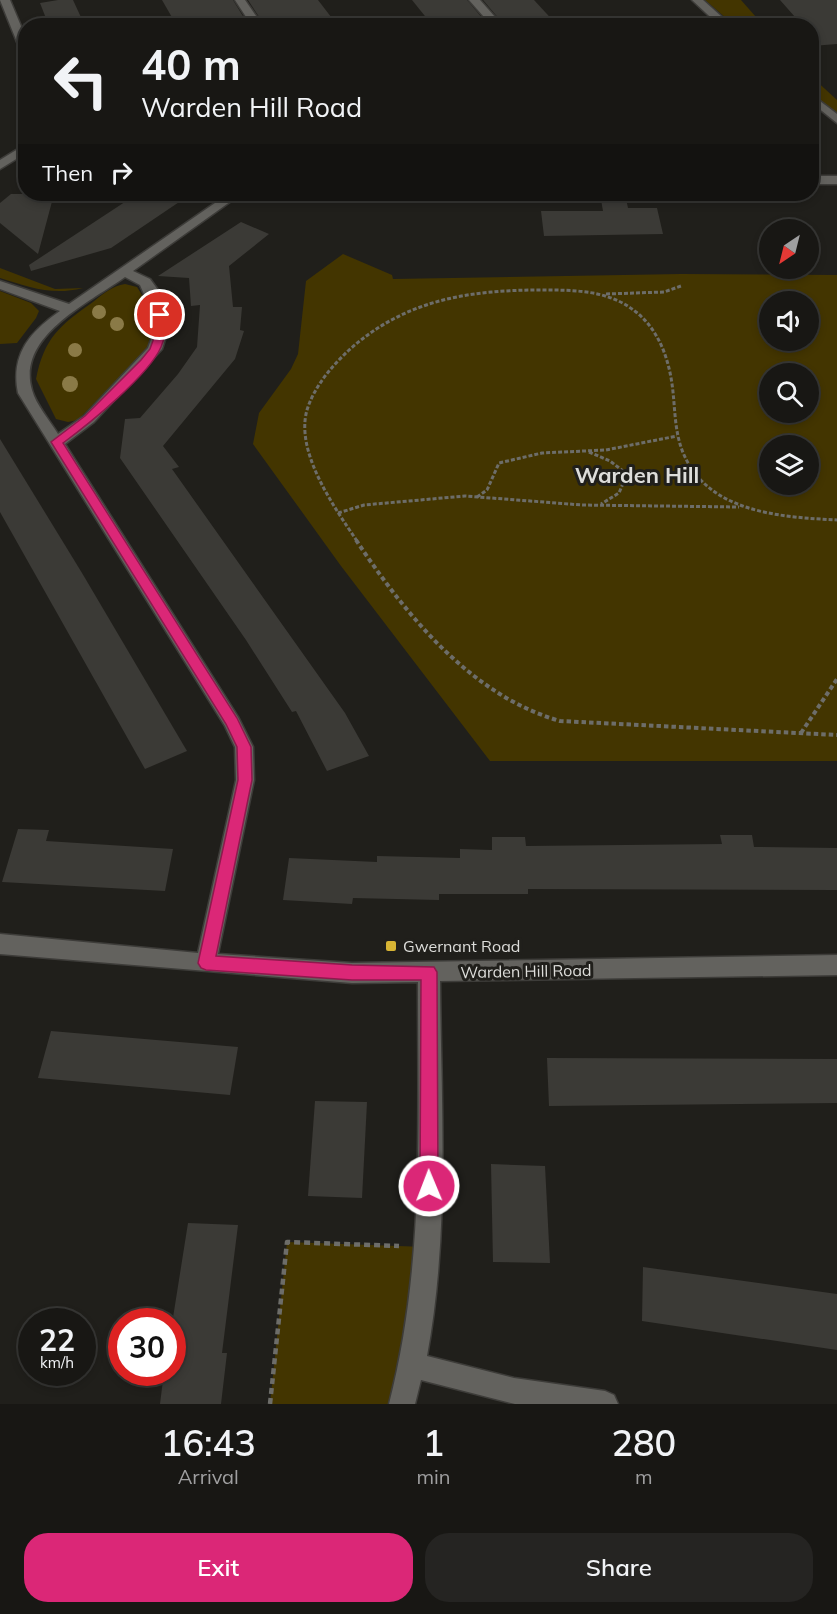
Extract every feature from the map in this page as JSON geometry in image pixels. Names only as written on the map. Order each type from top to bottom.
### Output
[{"type":"street","points":[[5,0],[18,32]]},
{"type":"street","points":[[240,0],[252,18]]},
{"type":"street","points":[[474,0],[491,18]]},
{"type":"street","points":[[697,0],[718,18]]},
{"type":"street","points":[[819,104],[837,120]]},
{"type":"street","points":[[0,165],[18,153]]},
{"type":"street","points":[[819,180],[837,180]]},
{"type":"street","points":[[206,963],[245,780],[244,747],[226,712],[25,393],[21,371],[23,360],[35,339],[69,309],[225,201]]},
{"type":"street","points":[[57,442],[89,418],[155,349],[161,332],[160,315],[151,290],[145,282],[124,272]]},
{"type":"street","points":[[0,285],[69,309]]},
{"type":"street","name":"Warden Hill Road","points":[[0,944],[206,963],[352,973],[837,965]]},
{"type":"street","points":[[402,1404],[414,1365],[426,1247],[429,1186],[429,972]]},
{"type":"street","points":[[414,1365],[514,1391],[605,1404]]},
{"type":"path","points":[[681,286],[664,292],[603,294],[580,291],[506,292],[445,298],[411,308],[367,335],[347,352],[318,387],[307,407],[303,440],[338,513],[359,544],[430,634],[489,689],[528,712],[560,721],[837,735]]},
{"type":"path","points":[[603,294],[634,310],[652,328],[670,368],[677,436],[693,470],[711,488],[742,508]]},
{"type":"path","points":[[476,497],[487,490],[499,463],[538,452],[588,452],[677,436]]},
{"type":"path","points":[[588,452],[610,461],[627,474],[620,493],[600,505]]},
{"type":"path","points":[[338,513],[364,505],[406,500],[476,497],[600,505],[713,505],[837,520]]},
{"type":"path","points":[[801,733],[837,679]]},
{"type":"path","points":[[270,1404],[287,1242],[426,1247]]},
{"type":"shaded area","points":[[705,0],[741,0],[757,18],[726,18]]},
{"type":"shaded area","points":[[819,83],[837,100],[837,115],[819,100]]},
{"type":"shaded area","points":[[343,254],[392,275],[393,279],[681,274],[759,274],[759,279],[819,279],[819,275],[837,275],[837,761],[490,761],[341,566],[253,444],[259,413],[291,369],[298,354],[306,281]]},
{"type":"shaded area","points":[[0,268],[55,289],[83,288],[51,291],[31,287],[0,278]]},
{"type":"shaded area","points":[[125,284],[137,287],[147,303],[143,306],[153,329],[147,349],[78,420],[68,422],[56,419],[36,379],[39,365],[49,343],[71,318],[108,291]]},
{"type":"shaded area","points":[[0,291],[31,303],[39,311],[17,343],[0,344]]},
{"type":"shaded area","points":[[287,1242],[426,1247],[402,1404],[270,1404]]},
{"type":"building","points":[[73,0],[81,18],[46,18],[40,3]]},
{"type":"building","points":[[162,0],[233,0],[244,18],[172,18]]},
{"type":"building","points":[[248,0],[318,0],[332,18],[260,18]]},
{"type":"building","points":[[412,0],[467,0],[482,18],[427,18]]},
{"type":"building","points":[[483,0],[534,0],[551,18],[498,18]]},
{"type":"building","points":[[780,0],[837,0],[837,44],[819,45],[819,18],[796,18]]},
{"type":"building","points":[[11,194],[18,194],[18,201],[52,201],[38,254],[0,223],[0,203]]},
{"type":"building","points":[[126,201],[181,201],[111,248],[31,271],[29,265]]},
{"type":"building","points":[[601,201],[626,201],[628,208],[657,208],[663,234],[544,236],[541,211],[603,211]]},
{"type":"building","points":[[241,222],[269,234],[229,266],[233,307],[242,307],[240,330],[244,331],[235,359],[163,446],[179,467],[172,469],[345,713],[369,756],[327,771],[296,711],[292,712],[246,640],[120,458],[125,419],[140,418],[178,374],[197,347],[200,305],[191,306],[189,278],[158,276]]},
{"type":"building","points":[[0,439],[187,751],[145,769],[0,512]]},
{"type":"building","points":[[18,829],[49,830],[46,841],[173,849],[165,891],[2,882]]},
{"type":"building","points":[[720,835],[752,835],[754,847],[837,848],[837,890],[528,889],[528,894],[439,894],[439,900],[353,898],[352,904],[283,900],[289,858],[377,862],[377,856],[460,858],[460,849],[492,850],[492,837],[525,837],[526,846],[722,844]]},
{"type":"building","points":[[51,1031],[238,1047],[230,1095],[38,1078]]},
{"type":"building","points":[[547,1058],[837,1059],[837,1103],[549,1106]]},
{"type":"building","points":[[315,1101],[367,1102],[362,1198],[308,1196]]},
{"type":"building","points":[[491,1164],[545,1166],[550,1263],[493,1262]]},
{"type":"building","points":[[188,1223],[238,1225],[222,1353],[227,1353],[221,1404],[160,1404],[162,1386],[186,1386],[186,1308],[175,1308]]},
{"type":"building","points":[[643,1267],[837,1294],[837,1350],[642,1321]]},
{"type":"place","name":"Gwernant Road","points":[[391,946]]},
{"type":"district","name":"Warden Hill","points":[[637,475]]},
{"type":"route","points":[[160,315],[161,332],[155,349],[145,363],[89,418],[57,442],[232,722],[244,747],[245,780],[206,963],[352,973],[429,972],[429,1186]]}]
